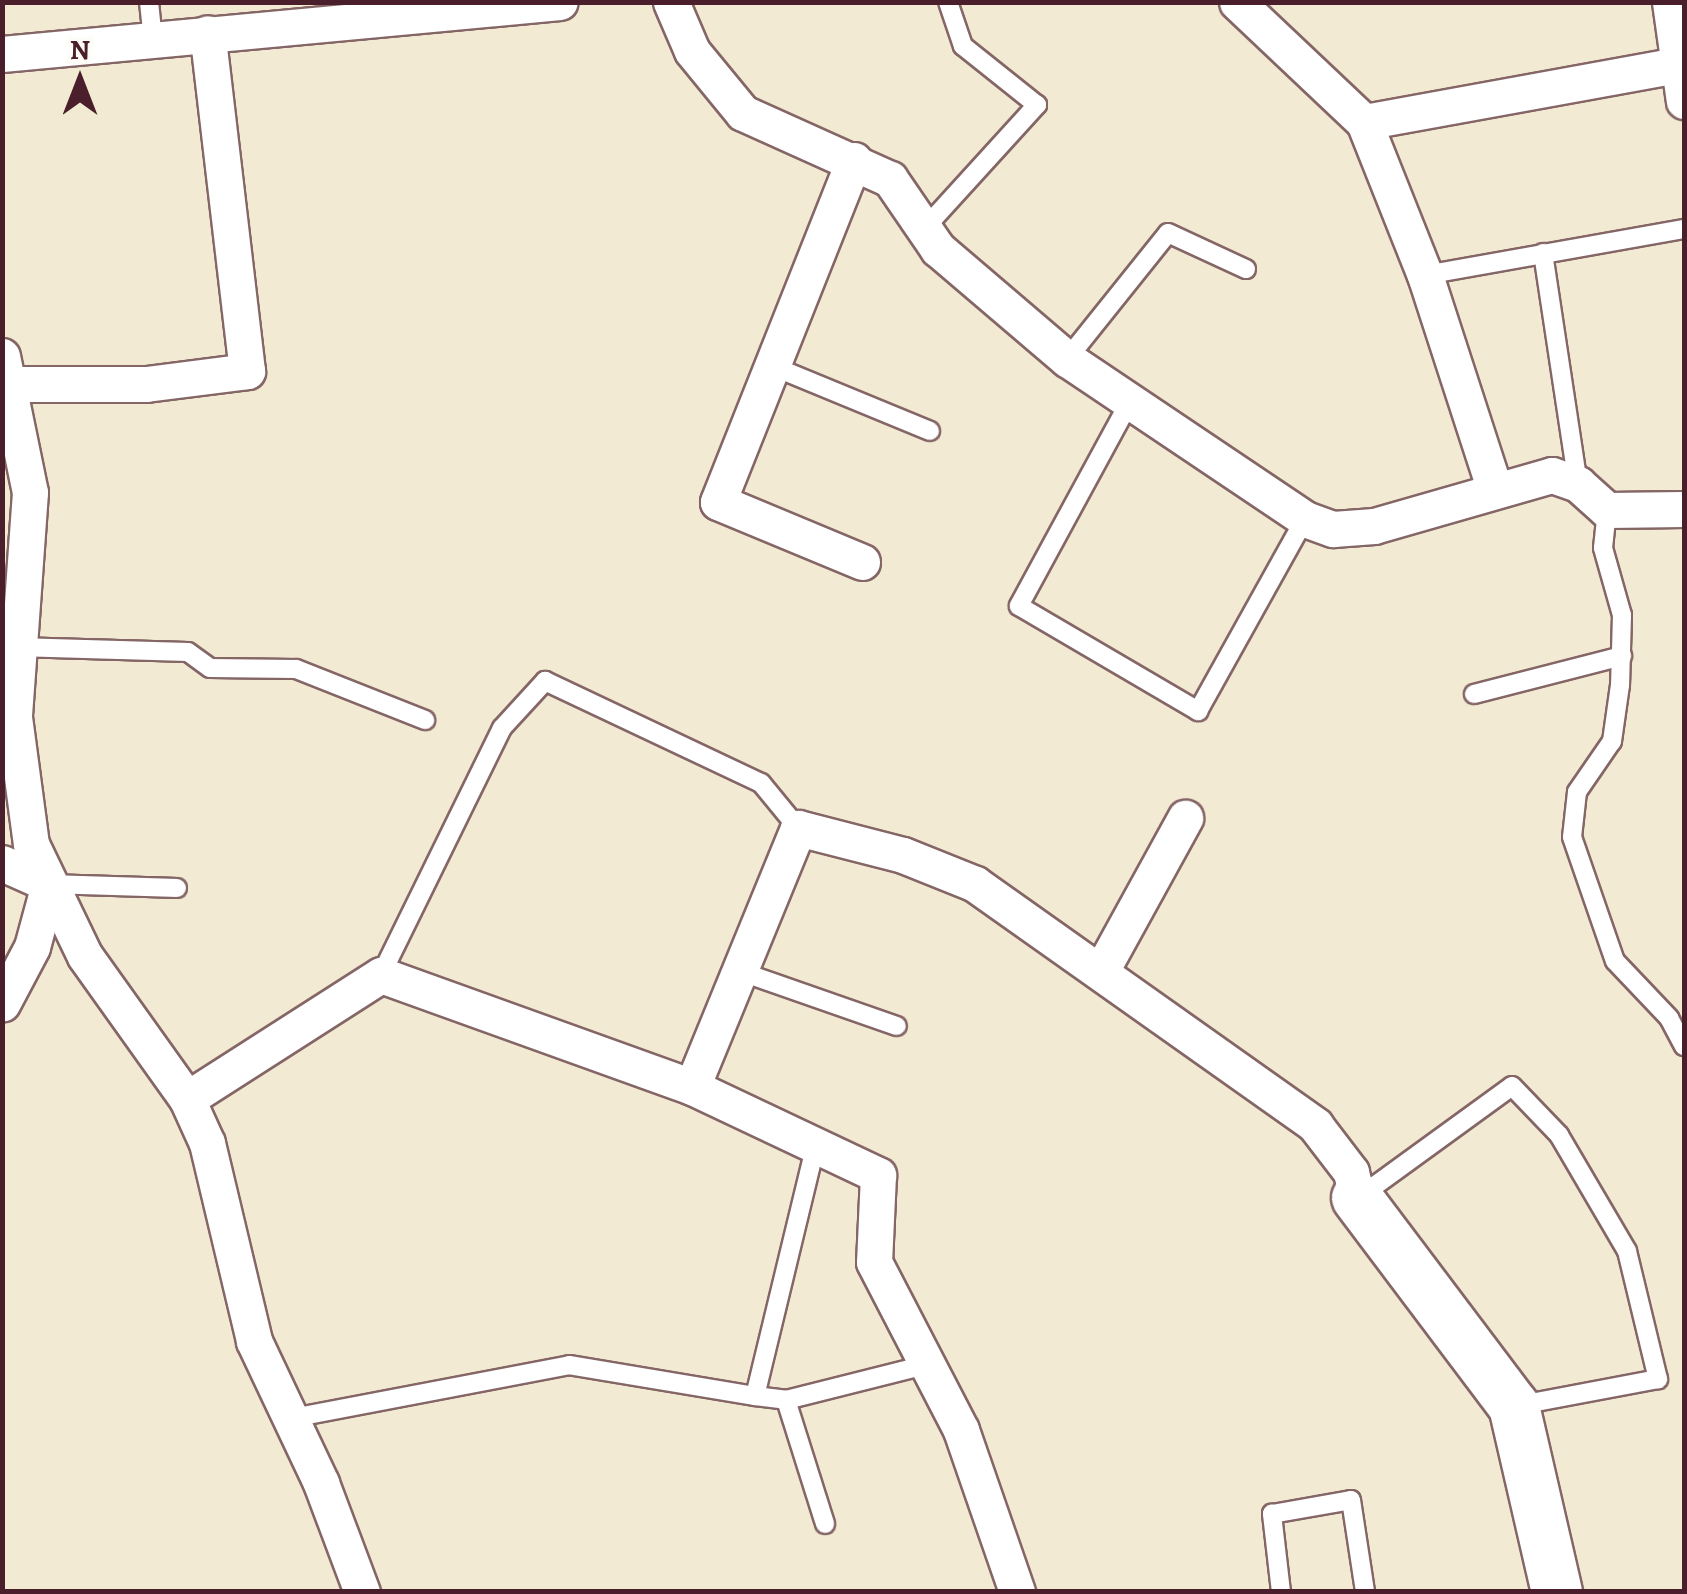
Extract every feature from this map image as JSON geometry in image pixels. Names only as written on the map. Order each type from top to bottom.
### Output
[{"type":"street","points":[[2,54],[207,33],[336,12],[560,2]]},
{"type":"street","points":[[671,2],[692,52],[723,95],[744,112],[890,178],[938,249],[1067,360],[1305,519],[1332,530],[1374,526],[1552,475],[1578,484],[1607,510],[1684,509]]},
{"type":"street","points":[[1237,2],[1364,122],[1426,275],[1495,490]]},
{"type":"street","points":[[1676,16],[1684,102]]},
{"type":"street","points":[[207,33],[247,371],[146,384],[6,370],[30,492],[16,647],[18,772],[31,844],[85,956],[187,1099],[207,1143],[254,1341],[286,1420],[321,1483],[362,1592]]},
{"type":"street","points":[[1364,122],[1678,65]]},
{"type":"street","points":[[854,160],[718,502],[862,562]]},
{"type":"street","points":[[1100,971],[1185,818]]},
{"type":"street","points":[[692,1088],[798,828],[903,855],[975,884],[1315,1125],[1351,1172],[1357,1198],[1514,1406],[1557,1592]]},
{"type":"street","points":[[2,864],[49,884]]},
{"type":"street","points":[[2,1004],[14,992],[49,884]]},
{"type":"street","points":[[187,1099],[381,975],[692,1088],[878,1176],[874,1262],[932,1363],[1017,1592]]},
{"type":"lane","points":[[150,2],[153,38]]},
{"type":"lane","points":[[924,229],[1037,104],[962,46],[948,2]]},
{"type":"lane","points":[[1426,275],[1684,229]]},
{"type":"lane","points":[[1067,360],[1168,233],[1246,269]]},
{"type":"lane","points":[[1542,253],[1578,484]]},
{"type":"lane","points":[[770,365],[930,431]]},
{"type":"lane","points":[[1129,404],[1019,606],[1198,711],[1305,519]]},
{"type":"lane","points":[[1607,510],[1603,548],[1622,615],[1622,656],[1612,741],[1577,792],[1572,837],[1616,961],[1669,1018],[1684,1046]]},
{"type":"lane","points":[[16,647],[188,652],[210,668],[296,669],[426,720]]},
{"type":"lane","points":[[1474,694],[1622,656]]},
{"type":"lane","points":[[381,975],[502,728],[545,681],[761,783],[798,828]]},
{"type":"lane","points":[[49,884],[177,888]]},
{"type":"lane","points":[[739,971],[896,1026]]},
{"type":"lane","points":[[1357,1198],[1512,1086],[1559,1134],[1627,1251],[1658,1379],[1514,1406]]},
{"type":"lane","points":[[755,1396],[814,1148]]},
{"type":"lane","points":[[286,1420],[568,1365],[786,1400],[932,1363]]},
{"type":"lane","points":[[786,1400],[825,1524]]},
{"type":"lane","points":[[1281,1592],[1272,1514],[1351,1500],[1365,1592]]}]
